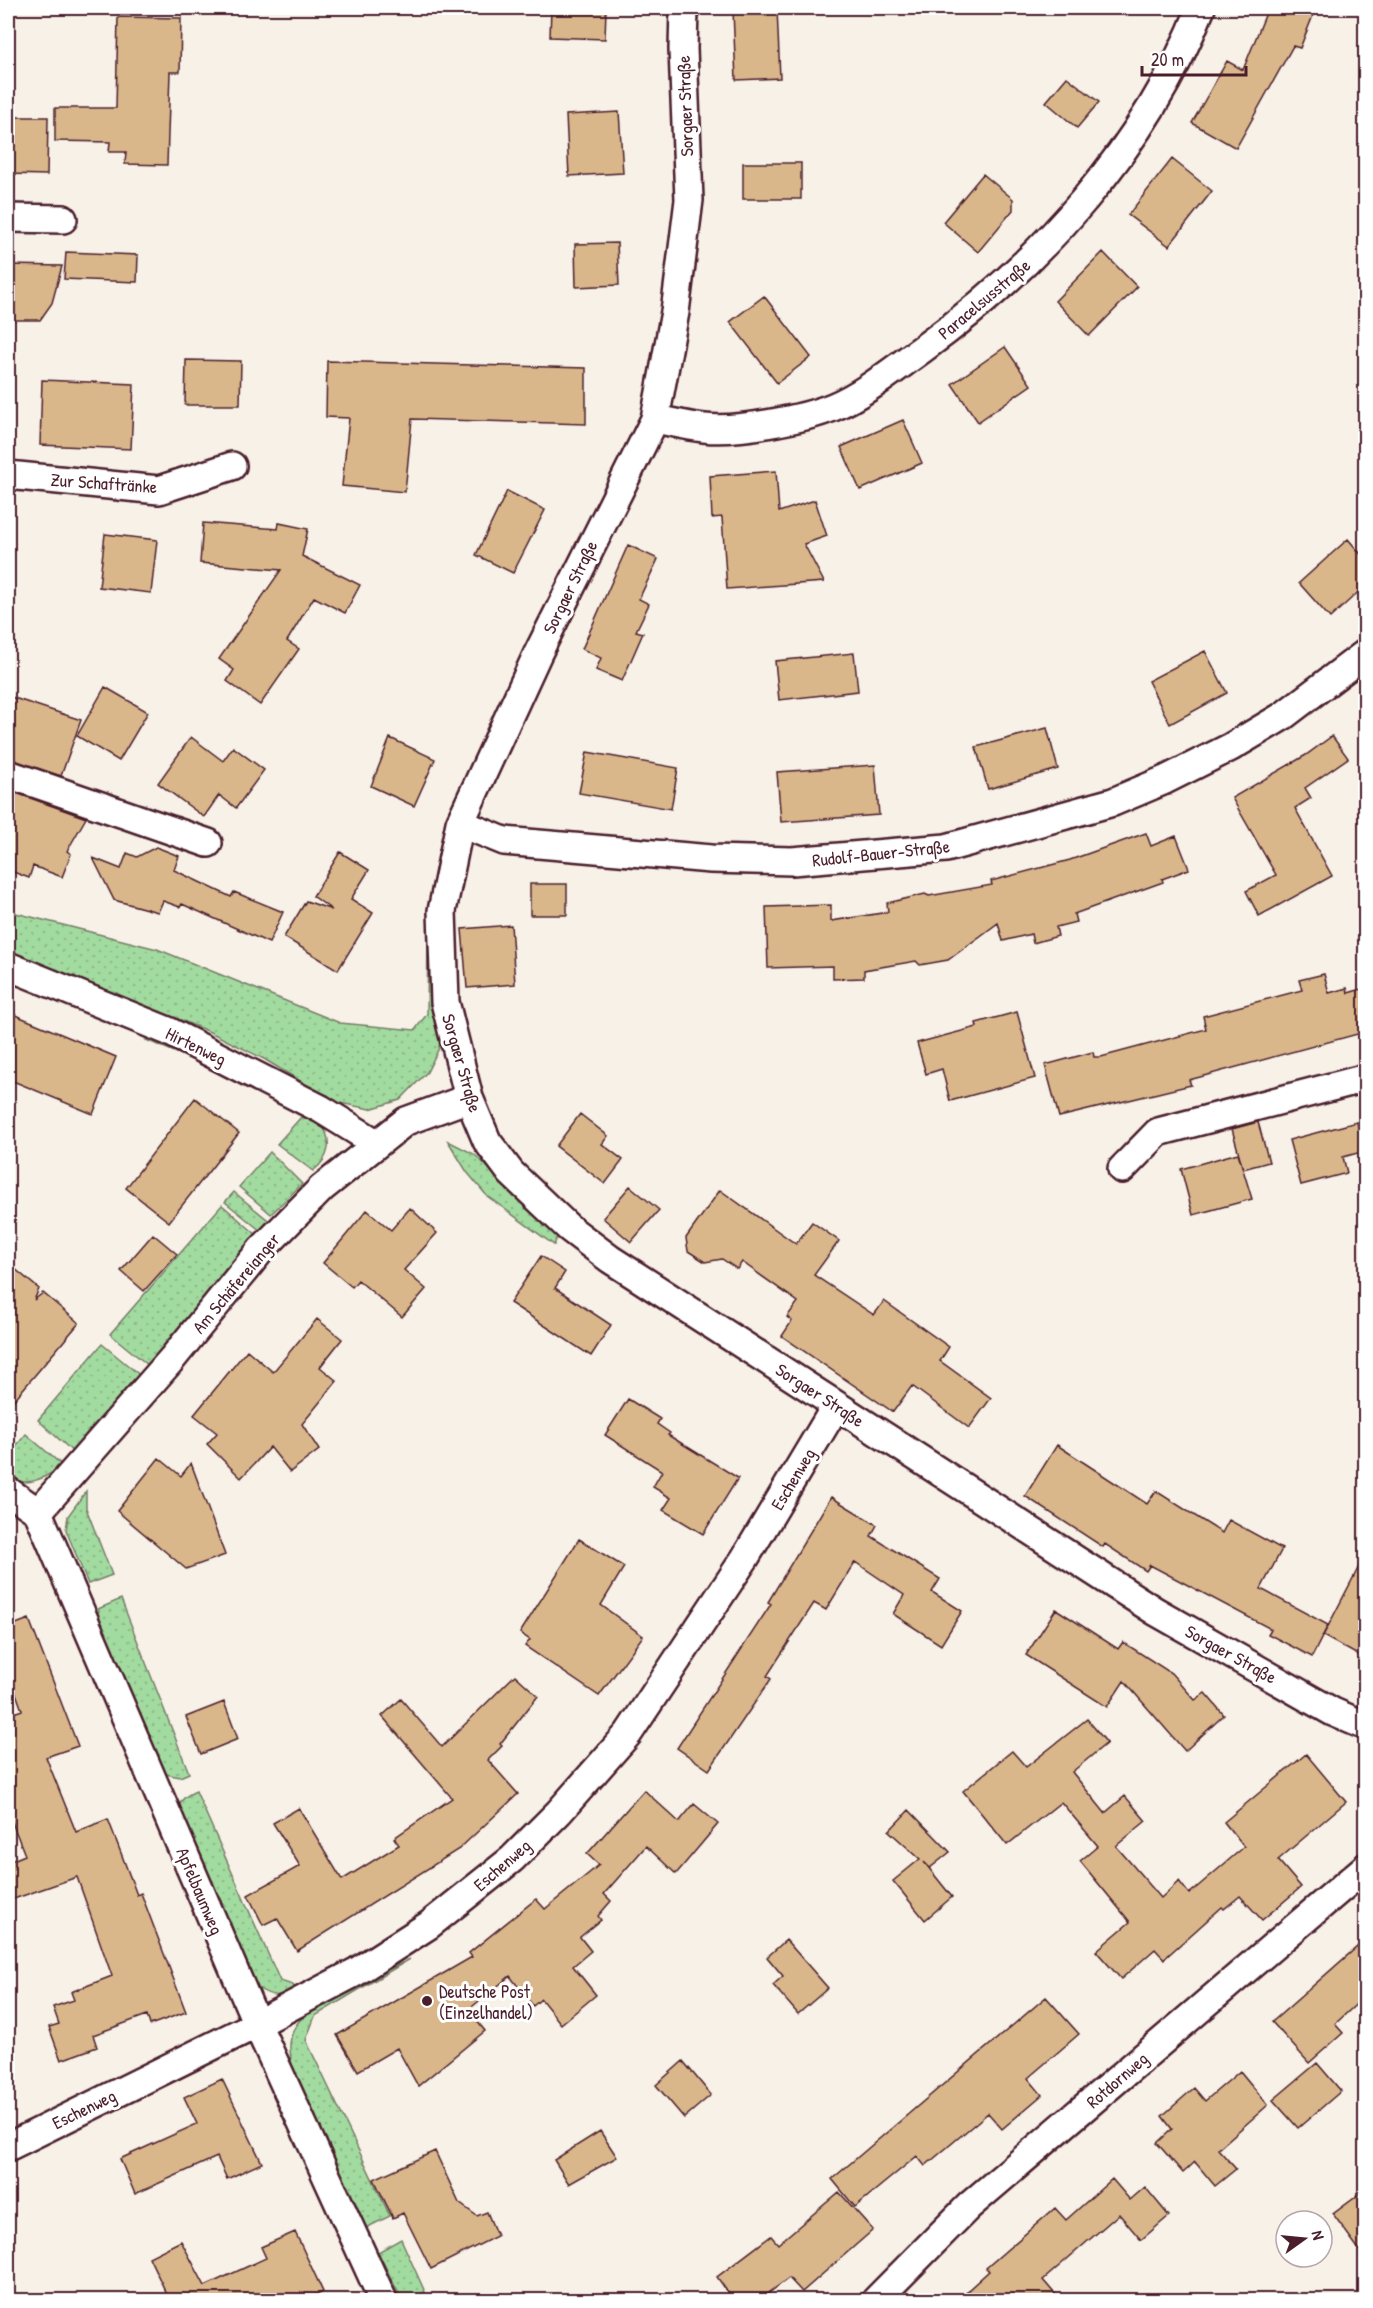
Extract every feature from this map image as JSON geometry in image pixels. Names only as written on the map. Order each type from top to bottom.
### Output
[{"type":"street","name":"Sorgaer Straße","points":[[684,8],[683,49],[689,200],[675,312],[655,418],[538,653],[460,823],[442,910],[444,991],[469,1098],[493,1149],[511,1173],[569,1228],[610,1259],[1155,1611],[1333,1712],[1365,1726]]},
{"type":"street","name":"Paracelsusstraße","points":[[655,418],[706,429],[767,423],[833,407],[884,378],[961,321],[1032,258],[1125,150],[1160,90],[1201,8]]},
{"type":"street","points":[[8,218],[63,219]]},
{"type":"street","name":"Zur Schaftränke","points":[[8,475],[159,490],[232,466]]},
{"type":"street","name":"Rudolf-Bauer-Straße","points":[[460,823],[504,841],[711,859],[792,861],[946,848],[1113,802],[1165,780],[1231,747],[1283,716],[1365,653]]},
{"type":"street","points":[[8,774],[208,843]]},
{"type":"street","name":"Hirtenweg","points":[[8,966],[168,1031],[321,1109],[376,1143]]},
{"type":"street","points":[[1122,1169],[1158,1132],[1365,1078]]},
{"type":"street","name":"Am Schäfereianger","points":[[38,1512],[172,1359],[261,1250],[322,1188],[406,1121],[469,1098]]},
{"type":"street","name":"Eschenweg","points":[[8,2147],[257,2024],[356,1972],[429,1925],[512,1859],[560,1812],[628,1734],[745,1558],[836,1406]]},
{"type":"street","points":[[8,1491],[38,1512]]},
{"type":"street","name":"Apfelbaumweg","points":[[38,1512],[257,2024],[383,2301]]},
{"type":"street","name":"Rotdornweg","points":[[876,2301],[969,2206],[1365,1867]]},
{"type":"green space","points":[[8,911],[157,949],[340,1023],[415,1030],[427,1014],[428,929],[431,935],[441,1030],[439,1048],[427,1072],[400,1100],[370,1109],[335,1102],[264,1059],[210,1032],[8,950]]},
{"type":"green space","points":[[151,1038],[199,1058],[321,1123],[328,1143],[323,1161],[313,1171],[277,1144],[302,1116],[201,1063],[146,1040]]},
{"type":"green space","points":[[448,1141],[474,1154],[558,1235],[554,1245],[487,1196],[467,1172]]},
{"type":"green space","points":[[270,1152],[302,1184],[271,1214],[239,1187]]},
{"type":"green space","points":[[234,1192],[268,1220],[261,1231],[225,1202]]},
{"type":"green space","points":[[222,1205],[257,1235],[215,1282],[179,1332],[148,1365],[110,1334]]},
{"type":"green space","points":[[102,1344],[142,1377],[74,1453],[38,1420]]},
{"type":"green space","points":[[26,1434],[63,1466],[29,1482],[8,1477],[8,1456]]},
{"type":"green space","points":[[86,1491],[86,1508],[112,1575],[88,1584],[66,1530],[68,1516]]},
{"type":"green space","points":[[121,1599],[189,1773],[180,1777],[161,1773],[99,1624],[98,1609]]},
{"type":"green space","points":[[196,1791],[280,1981],[293,1985],[296,1992],[272,1995],[250,1983],[178,1819],[181,1801]]},
{"type":"green space","points":[[410,1959],[315,2016],[306,2040],[390,2216],[366,2228],[292,2068],[290,2040],[297,2024],[317,2007],[349,1988]]},
{"type":"green space","points":[[401,2239],[425,2292],[402,2300],[378,2252]]},
{"type":"building","points":[[551,8],[606,8],[605,39],[550,37]]},
{"type":"building","points":[[1268,8],[1316,8],[1300,48],[1293,46],[1236,148],[1192,123],[1227,61],[1243,70]]},
{"type":"building","points":[[777,9],[780,78],[736,80],[733,11]]},
{"type":"building","points":[[118,17],[181,18],[180,72],[170,72],[167,165],[125,164],[126,152],[109,152],[110,142],[55,141],[55,108],[116,108]]},
{"type":"building","points":[[1067,77],[1099,102],[1077,128],[1046,102]]},
{"type":"building","points":[[619,112],[623,173],[569,176],[566,115]]},
{"type":"building","points":[[8,117],[48,117],[47,175],[8,174]]},
{"type":"building","points":[[1172,159],[1212,191],[1169,246],[1128,215]]},
{"type":"building","points":[[743,163],[801,163],[801,199],[743,199]]},
{"type":"building","points":[[983,174],[1013,199],[1013,210],[978,252],[943,222]]},
{"type":"building","points":[[617,243],[619,285],[576,287],[575,244]]},
{"type":"building","points":[[66,252],[138,255],[137,282],[64,279]]},
{"type":"building","points":[[1103,252],[1137,287],[1089,336],[1055,301]]},
{"type":"building","points":[[8,265],[62,266],[52,303],[40,320],[8,320]]},
{"type":"building","points":[[764,296],[811,357],[777,383],[730,322]]},
{"type":"building","points":[[1005,347],[1031,385],[978,422],[952,384]]},
{"type":"building","points":[[186,360],[241,361],[240,405],[185,405]]},
{"type":"building","points":[[327,361],[586,368],[586,424],[412,419],[405,492],[342,486],[349,418],[326,417]]},
{"type":"building","points":[[42,380],[134,384],[131,449],[40,445]]},
{"type":"building","points":[[903,420],[922,463],[860,490],[841,447]]},
{"type":"building","points":[[776,471],[779,512],[815,500],[827,536],[804,544],[824,582],[727,589],[722,517],[712,518],[710,476]]},
{"type":"building","points":[[507,491],[545,510],[513,573],[476,555]]},
{"type":"building","points":[[203,523],[278,529],[279,523],[308,529],[302,556],[360,585],[345,613],[314,597],[287,641],[299,649],[260,705],[227,681],[234,670],[219,659],[281,570],[200,563]]},
{"type":"building","points":[[105,534],[157,540],[151,593],[99,587]]},
{"type":"building","points":[[1348,539],[1365,559],[1365,586],[1330,618],[1299,583]]},
{"type":"building","points":[[628,545],[658,559],[639,599],[649,604],[636,631],[643,633],[622,681],[596,670],[601,658],[582,649]]},
{"type":"building","points":[[1205,651],[1227,693],[1170,724],[1148,681]]},
{"type":"building","points":[[854,653],[858,691],[779,700],[775,661]]},
{"type":"building","points":[[105,687],[148,712],[119,761],[77,736]]},
{"type":"building","points":[[8,696],[81,720],[61,776],[8,759]]},
{"type":"building","points":[[1047,728],[1058,769],[988,789],[976,747]]},
{"type":"building","points":[[1332,736],[1348,758],[1305,788],[1311,798],[1295,808],[1332,876],[1259,916],[1246,891],[1276,875],[1232,798],[1306,755]]},
{"type":"building","points":[[191,737],[223,761],[233,747],[264,770],[236,808],[219,795],[204,817],[158,783]]},
{"type":"building","points":[[390,738],[435,759],[414,806],[371,786]]},
{"type":"building","points":[[587,752],[678,768],[671,809],[579,793]]},
{"type":"building","points":[[875,765],[879,815],[781,822],[777,772]]},
{"type":"building","points":[[8,790],[86,818],[67,851],[71,854],[62,877],[33,866],[29,878],[8,870]]},
{"type":"building","points":[[1146,833],[1151,846],[1176,836],[1189,869],[1162,879],[1163,882],[1074,914],[1076,922],[1056,927],[1058,936],[1033,943],[1031,934],[1003,941],[998,923],[948,960],[920,965],[916,961],[864,970],[864,978],[833,979],[833,966],[768,968],[766,907],[831,905],[831,921],[888,912],[887,903],[925,894],[929,896],[992,885],[991,881],[1070,860]]},
{"type":"building","points":[[156,847],[179,856],[174,870],[231,897],[234,892],[283,912],[269,943],[182,904],[180,907],[163,901],[158,912],[114,900],[93,858],[121,869],[127,853],[137,857]]},
{"type":"building","points":[[340,852],[369,870],[351,899],[373,913],[338,970],[284,937],[306,901],[332,910],[313,896]]},
{"type":"building","points":[[530,884],[567,884],[567,915],[530,915]]},
{"type":"building","points":[[511,925],[515,984],[467,988],[462,929]]},
{"type":"building","points":[[1324,974],[1329,993],[1347,988],[1348,993],[1365,988],[1365,1032],[1189,1080],[1191,1085],[1059,1117],[1045,1065],[1093,1052],[1094,1057],[1101,1057],[1206,1029],[1203,1016],[1302,990],[1299,980]]},
{"type":"building","points":[[8,1012],[116,1057],[93,1114],[8,1079]]},
{"type":"building","points":[[1017,1012],[1035,1078],[950,1101],[942,1069],[926,1074],[917,1043],[977,1027],[976,1023]]},
{"type":"building","points":[[195,1098],[239,1133],[169,1222],[126,1188]]},
{"type":"building","points":[[580,1114],[608,1136],[602,1144],[623,1160],[605,1184],[556,1146]]},
{"type":"building","points":[[1258,1122],[1269,1162],[1243,1169],[1232,1129]]},
{"type":"building","points":[[1357,1122],[1365,1151],[1343,1157],[1347,1173],[1301,1185],[1289,1140]]},
{"type":"building","points":[[1238,1153],[1252,1199],[1193,1215],[1181,1169]]},
{"type":"building","points":[[630,1186],[659,1210],[631,1242],[603,1218]]},
{"type":"building","points":[[720,1190],[796,1244],[812,1222],[839,1241],[814,1275],[874,1315],[884,1301],[949,1347],[940,1361],[991,1398],[969,1428],[912,1386],[893,1412],[782,1336],[792,1321],[787,1317],[798,1302],[742,1262],[737,1269],[722,1259],[705,1262],[688,1251],[686,1238]]},
{"type":"building","points":[[410,1208],[437,1233],[404,1270],[426,1289],[402,1317],[358,1280],[352,1287],[323,1263],[367,1210],[391,1230]]},
{"type":"building","points":[[153,1234],[177,1254],[144,1291],[121,1271]]},
{"type":"building","points":[[541,1256],[565,1272],[555,1288],[611,1325],[591,1356],[510,1303]]},
{"type":"building","points":[[8,1263],[39,1289],[34,1300],[43,1293],[79,1323],[8,1407]]},
{"type":"building","points":[[317,1319],[342,1339],[320,1367],[337,1381],[302,1424],[319,1450],[290,1472],[270,1447],[241,1478],[207,1444],[217,1433],[194,1415],[247,1350],[273,1372]]},
{"type":"building","points":[[628,1399],[660,1419],[657,1424],[670,1433],[668,1435],[738,1478],[703,1534],[663,1510],[671,1498],[653,1487],[662,1471],[605,1435]]},
{"type":"building","points":[[1057,1445],[1147,1504],[1156,1491],[1222,1533],[1229,1520],[1282,1549],[1261,1589],[1328,1625],[1312,1657],[1268,1634],[1271,1629],[1150,1565],[1146,1571],[1105,1544],[1103,1547],[1025,1496]]},
{"type":"building","points":[[159,1458],[181,1476],[191,1463],[225,1555],[186,1569],[117,1511]]},
{"type":"building","points":[[831,1497],[877,1525],[871,1536],[940,1579],[932,1592],[962,1611],[941,1645],[893,1614],[904,1595],[855,1562],[826,1610],[814,1603],[767,1676],[771,1679],[709,1770],[677,1748],[771,1604],[768,1602]]},
{"type":"building","points":[[579,1539],[624,1567],[601,1605],[643,1636],[599,1696],[525,1646],[530,1640],[520,1633]]},
{"type":"building","points":[[1365,1555],[1365,1659],[1323,1636]]},
{"type":"building","points":[[1056,1609],[1118,1649],[1123,1642],[1171,1673],[1195,1700],[1205,1693],[1224,1715],[1185,1751],[1124,1681],[1107,1707],[1026,1655]]},
{"type":"building","points":[[29,1619],[78,1746],[46,1757],[76,1832],[108,1819],[137,1895],[141,1893],[186,2012],[150,2025],[147,2015],[93,2035],[97,2047],[61,2060],[49,2027],[59,2024],[53,2007],[74,2000],[71,1992],[112,1976],[77,1877],[8,1901],[8,1862],[25,1855],[8,1812],[8,1715],[22,1710],[8,1671],[8,1627]]},
{"type":"building","points":[[515,1675],[538,1696],[500,1744],[502,1746],[488,1760],[518,1794],[459,1849],[297,1951],[277,1918],[263,1925],[248,1895],[300,1866],[273,1823],[299,1808],[342,1880],[399,1845],[394,1838],[452,1798],[382,1716],[401,1699],[442,1747]]},
{"type":"building","points":[[224,1702],[238,1739],[201,1754],[186,1717]]},
{"type":"building","points":[[1087,1719],[1107,1743],[1072,1772],[1105,1813],[1125,1796],[1146,1821],[1116,1846],[1161,1898],[1179,1881],[1189,1894],[1244,1847],[1224,1822],[1306,1754],[1346,1802],[1278,1860],[1301,1887],[1262,1920],[1240,1896],[1224,1909],[1222,1907],[1164,1959],[1155,1949],[1121,1979],[1096,1951],[1130,1922],[1080,1861],[1098,1846],[1061,1802],[1007,1845],[963,1791],[1012,1751],[1026,1767]]},
{"type":"building","points":[[644,1790],[679,1822],[694,1804],[718,1824],[676,1874],[646,1846],[604,1894],[611,1901],[598,1916],[601,1920],[580,1937],[591,1951],[573,1966],[596,1995],[561,2024],[541,1999],[533,2006],[510,1976],[468,2010],[485,2031],[418,2086],[397,2048],[358,2071],[337,2035],[472,1957],[469,1953],[536,1899],[545,1909],[599,1865],[587,1854]]},
{"type":"building","points":[[909,1810],[950,1852],[930,1868],[924,1862],[952,1897],[925,1920],[893,1881],[920,1859],[889,1831]]},
{"type":"building","points":[[786,1940],[828,1988],[798,2014],[773,1985],[783,1976],[767,1957]]},
{"type":"building","points":[[1365,1940],[1365,1996],[1335,2024],[1343,2033],[1309,2063],[1272,2022]]},
{"type":"building","points":[[1046,1997],[1079,2034],[1028,2078],[1042,2095],[1002,2129],[988,2113],[925,2166],[917,2156],[855,2207],[832,2179]]},
{"type":"building","points":[[683,2061],[711,2095],[684,2118],[656,2085]]},
{"type":"building","points":[[1317,2063],[1341,2091],[1298,2128],[1273,2100]]},
{"type":"building","points":[[1240,2071],[1268,2105],[1218,2149],[1236,2169],[1215,2186],[1195,2162],[1183,2173],[1157,2143],[1172,2129],[1162,2116],[1194,2088],[1205,2101]]},
{"type":"building","points":[[222,2079],[262,2163],[227,2179],[217,2157],[135,2194],[120,2159],[197,2124],[184,2097]]},
{"type":"building","points":[[600,2131],[617,2157],[569,2184],[554,2160]]},
{"type":"building","points":[[435,2151],[459,2203],[477,2216],[487,2212],[497,2236],[431,2269],[403,2213],[393,2218],[374,2179]]},
{"type":"building","points":[[1112,2179],[1130,2200],[1145,2187],[1169,2216],[1141,2240],[1119,2214],[1043,2280],[1061,2301],[956,2301],[989,2271],[986,2268],[1055,2208],[1066,2220]]},
{"type":"building","points":[[1365,2190],[1365,2258],[1334,2215]]},
{"type":"building","points":[[839,2192],[873,2230],[802,2292],[789,2278],[758,2301],[734,2301],[717,2277],[771,2236],[778,2244]]},
{"type":"building","points":[[295,2232],[323,2292],[305,2301],[170,2301],[149,2257],[181,2241],[205,2286],[266,2258],[261,2247]]},
{"type":"place","name":"Deutsche Post (Einzelhandel)","points":[[427,2001]]}]
